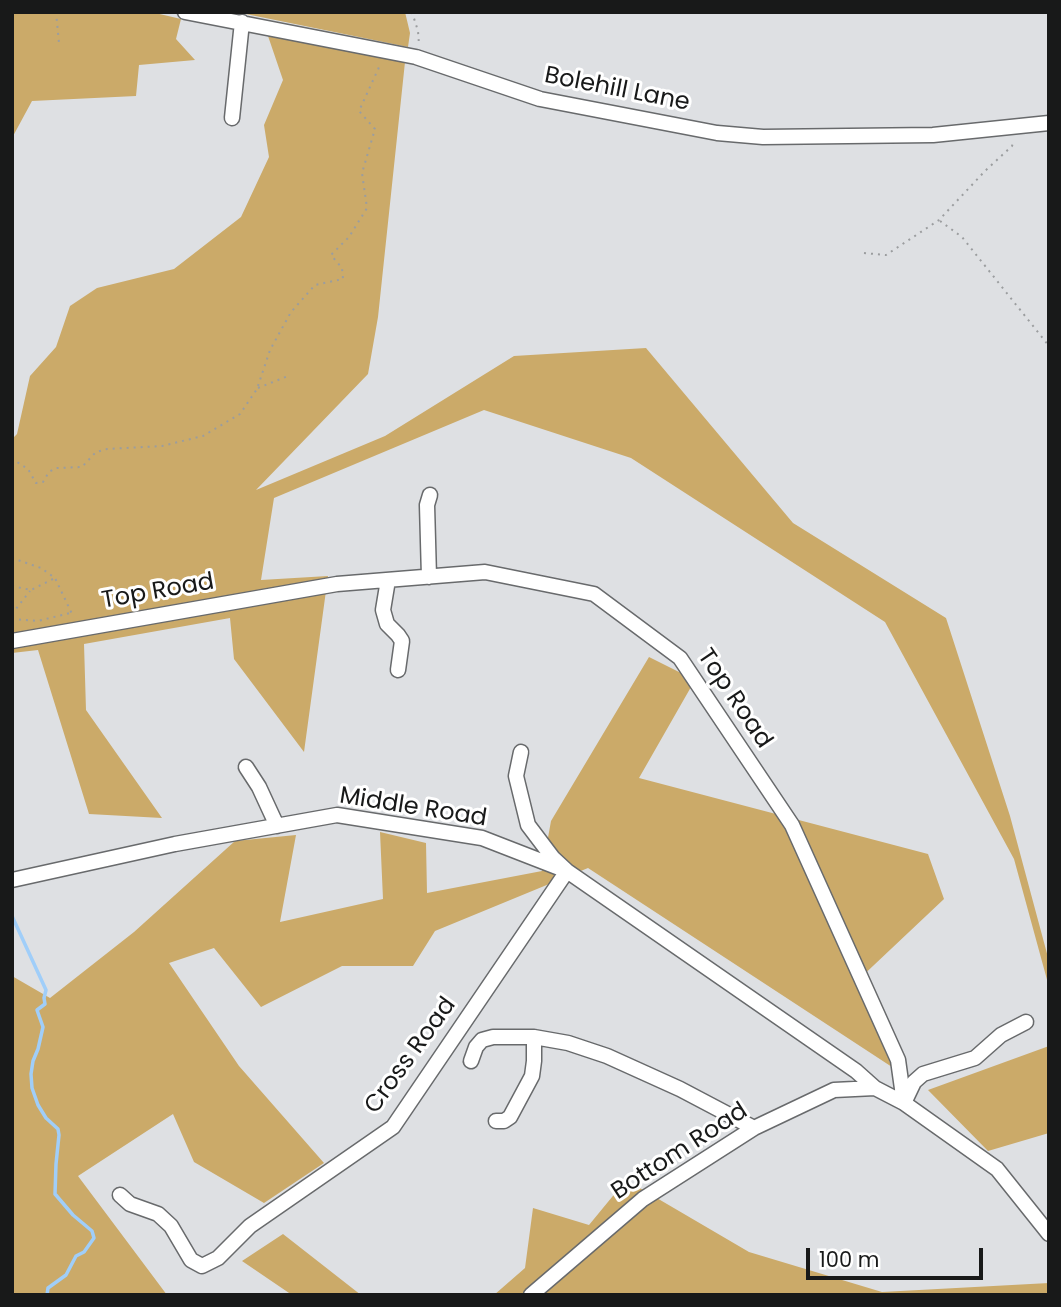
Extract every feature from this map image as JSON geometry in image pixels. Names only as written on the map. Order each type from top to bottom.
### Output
[{"type":"street","name":"Bolehill Lane","points":[[185,12],[416,57],[540,99],[717,133],[763,137],[933,135],[1049,123]]},
{"type":"street","points":[[232,118],[242,22]]},
{"type":"street","points":[[429,577],[427,505],[430,495]]},
{"type":"street","name":"Top Road","points":[[12,641],[337,584],[485,572],[594,594],[680,657],[792,825],[898,1060],[904,1103]]},
{"type":"street","points":[[388,580],[383,610],[387,624],[402,641],[398,670]]},
{"type":"street","points":[[521,752],[516,776],[528,825],[553,858],[567,871]]},
{"type":"street","points":[[246,767],[259,787],[277,826]]},
{"type":"street","name":"Middle Road","points":[[12,880],[175,844],[337,815],[482,838],[567,871],[856,1071],[875,1088],[904,1103]]},
{"type":"street","name":"Cross Road","points":[[120,1195],[130,1204],[158,1214],[171,1226],[191,1260],[202,1266],[218,1258],[250,1226],[393,1127],[567,871]]},
{"type":"street","points":[[1026,1022],[1002,1035],[975,1058],[923,1074],[914,1082],[904,1103],[997,1169],[1049,1234]]},
{"type":"street","points":[[471,1061],[482,1040],[507,1036],[568,1043],[607,1056],[680,1089],[754,1128]]},
{"type":"street","points":[[496,1121],[504,1121],[510,1117],[532,1076],[534,1037]]},
{"type":"street","name":"Bottom Road","points":[[531,1295],[643,1199],[754,1128],[834,1090],[875,1088]]},
{"type":"path","points":[[56,12],[59,43]]},
{"type":"path","points":[[412,12],[418,31],[419,49],[416,57]]},
{"type":"path","points":[[12,462],[14,460],[28,470],[36,483],[43,482],[56,468],[82,467],[96,452],[162,446],[203,436],[240,414],[257,388],[270,350],[291,312],[315,285],[344,279],[342,268],[331,255],[348,237],[367,208],[362,173],[375,129],[359,111],[384,51]]},
{"type":"path","points":[[864,253],[886,255],[939,220],[1012,146],[1019,127]]},
{"type":"path","points":[[939,220],[962,237],[1049,346]]},
{"type":"path","points":[[257,388],[288,376]]},
{"type":"path","points":[[12,558],[41,568],[55,578],[79,629]]},
{"type":"path","points":[[12,614],[31,590],[55,578]]},
{"type":"path","points":[[12,586],[31,590]]},
{"type":"path","points":[[12,619],[38,621],[72,613]]},
{"type":"shaded area","points":[[12,12],[151,12],[181,19],[176,39],[195,60],[139,65],[136,96],[32,101],[12,138]]},
{"type":"shaded area","points":[[236,12],[405,12],[410,33],[408,47]]},
{"type":"shaded area","points":[[268,36],[405,62],[378,317],[368,374],[256,490],[385,436],[514,356],[646,348],[793,523],[946,618],[1010,816],[1049,961],[1049,987],[1014,859],[885,622],[631,458],[484,410],[274,498],[261,580],[328,576],[304,752],[234,659],[230,618],[84,644],[86,710],[162,818],[89,814],[38,650],[12,653],[12,439],[17,434],[30,376],[56,347],[70,306],[97,288],[174,269],[241,217],[269,157],[264,125],[283,80]]},
{"type":"shaded area","points":[[649,657],[695,680],[639,778],[928,854],[944,899],[856,982],[892,1067],[588,868],[435,931],[413,966],[342,966],[261,1007],[214,948],[169,963],[239,1066],[324,1163],[264,1203],[194,1162],[173,1114],[78,1176],[167,1295],[12,1295],[12,976],[50,998],[134,932],[235,841],[296,835],[280,922],[383,899],[380,832],[426,843],[427,893],[542,871],[551,821]]},
{"type":"shaded area","points":[[1049,1046],[1049,1133],[988,1151],[928,1090]]},
{"type":"shaded area","points":[[626,1180],[749,1252],[882,1292],[1049,1283],[1049,1295],[494,1295],[525,1268],[533,1208],[589,1225]]},
{"type":"shaded area","points":[[283,1234],[361,1295],[292,1295],[242,1261]]},
{"type":"waterway","points":[[12,916],[46,990],[45,1004],[37,1010],[43,1027],[31,1074],[32,1088],[38,1105],[46,1118],[58,1129],[55,1194],[73,1215],[92,1231],[94,1238],[84,1252],[76,1256],[66,1275],[48,1288],[47,1295]]}]
